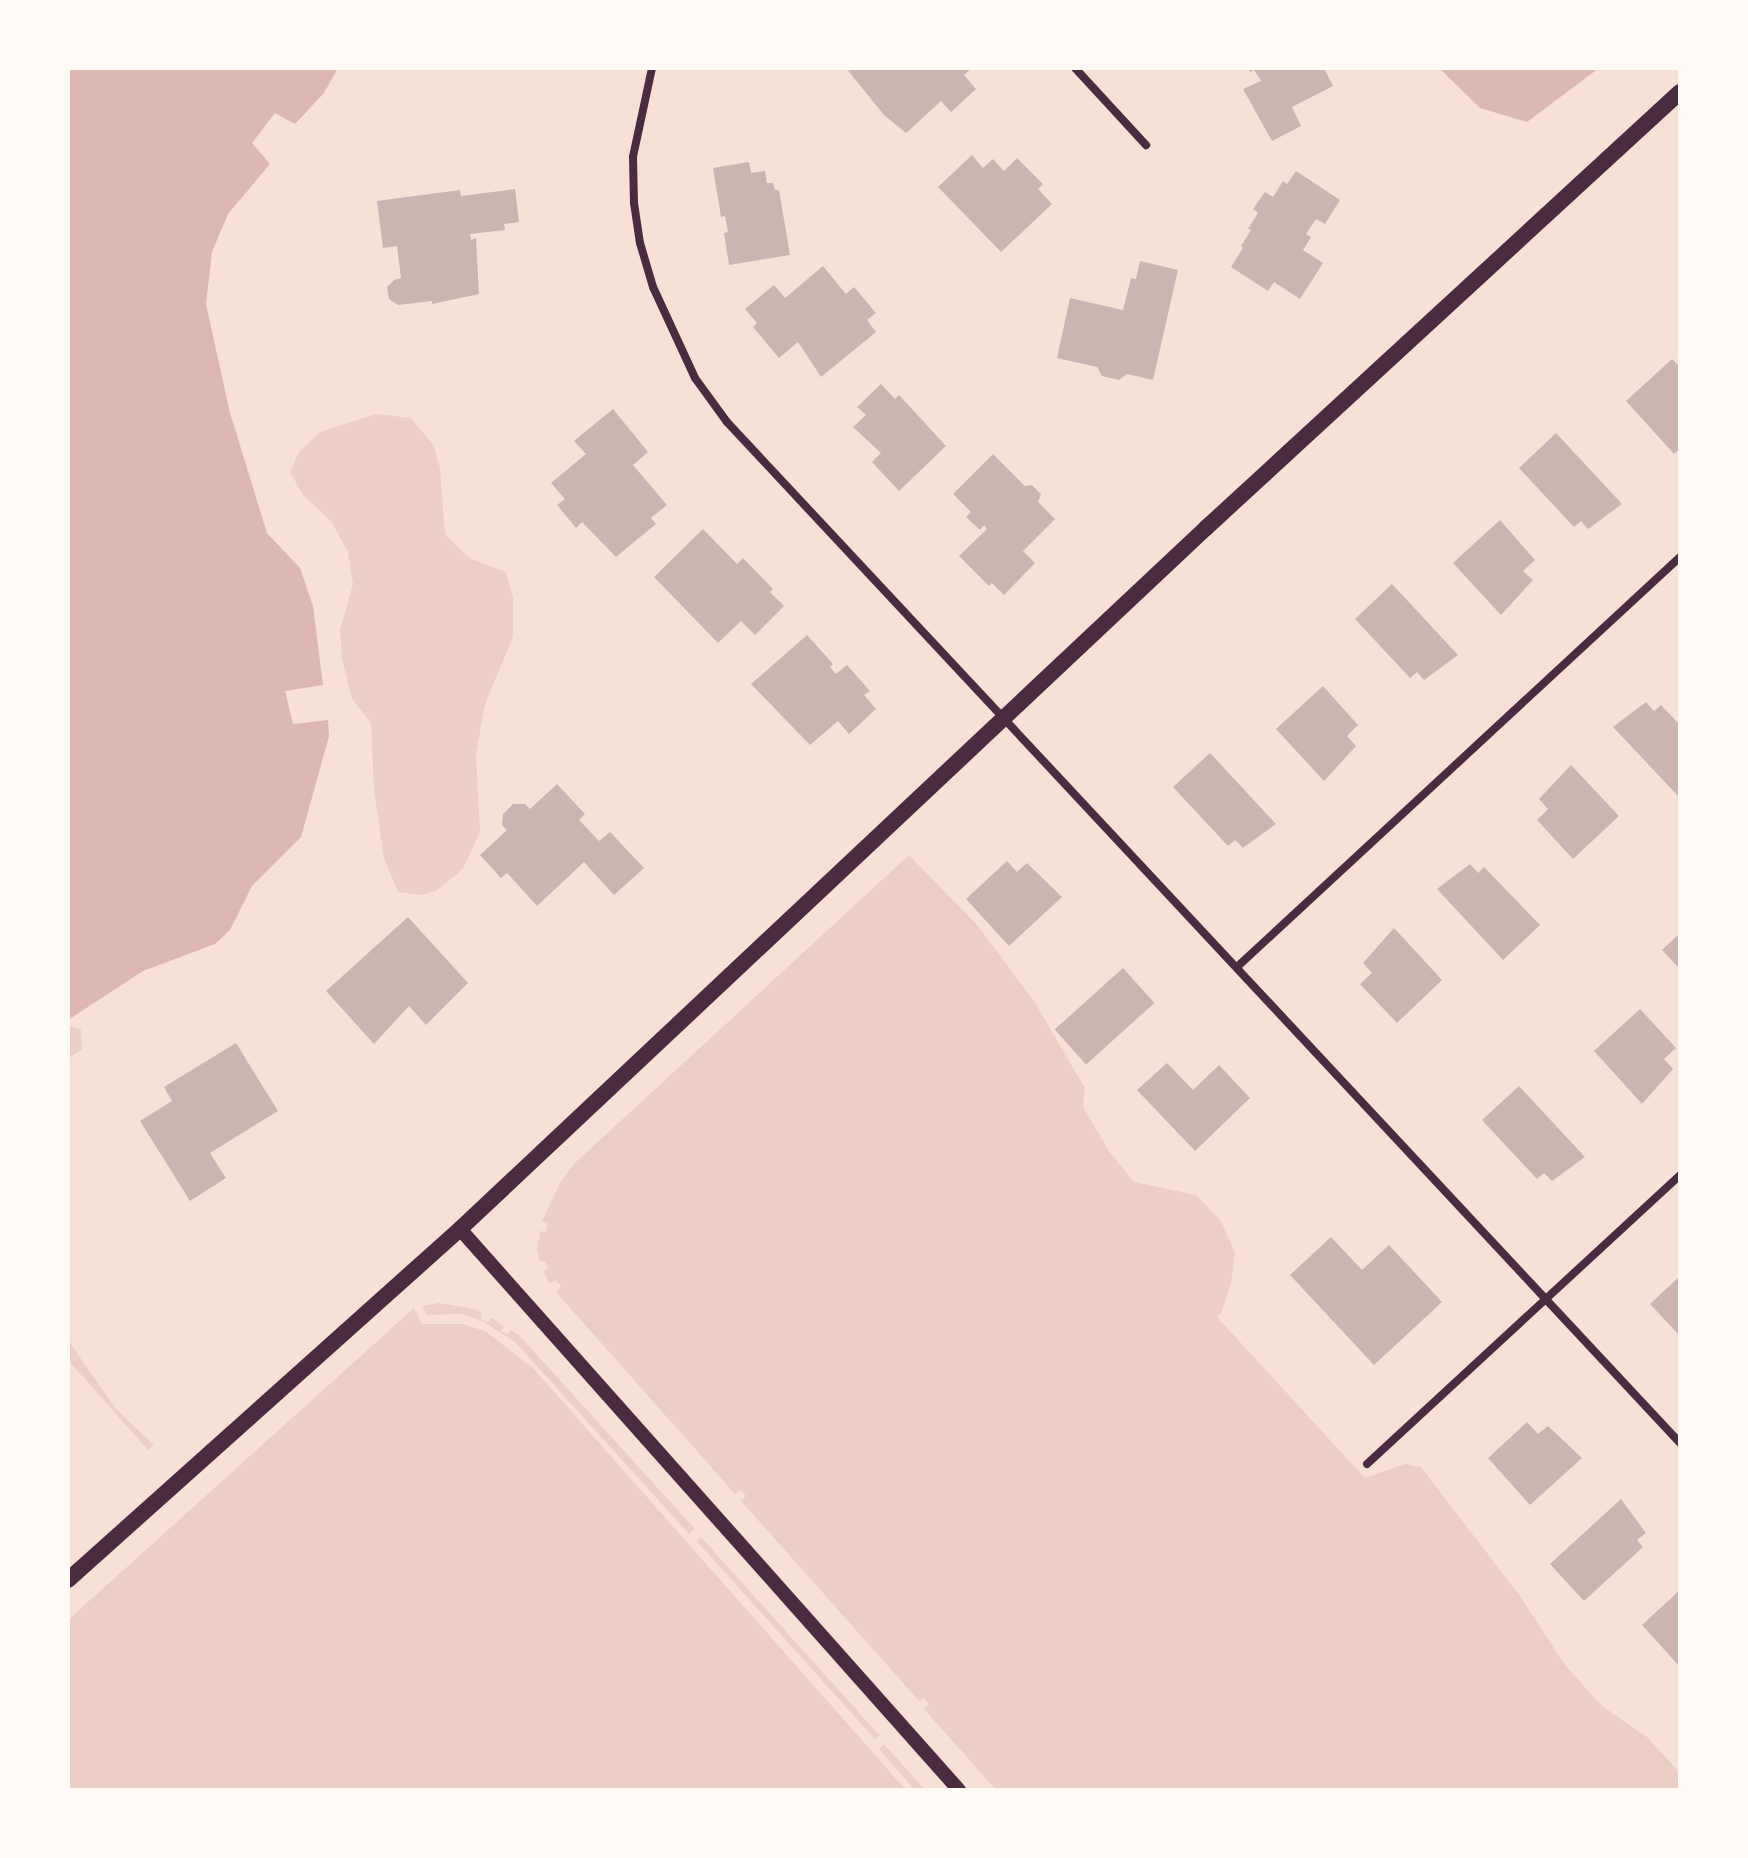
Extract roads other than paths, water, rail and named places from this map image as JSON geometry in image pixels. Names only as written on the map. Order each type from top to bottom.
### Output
[{"type":"main road","points":[[68,1580],[460,1229],[1206,528],[1680,92]]},
{"type":"street","points":[[652,68],[633,157],[634,203],[653,287],[695,378],[727,422],[1680,1443]]},
{"type":"street","points":[[1075,68],[1146,145]]},
{"type":"street","points":[[1237,967],[1680,557]]},
{"type":"street","points":[[1367,1464],[1680,1175]]},
{"type":"street","points":[[460,1229],[959,1790]]}]
